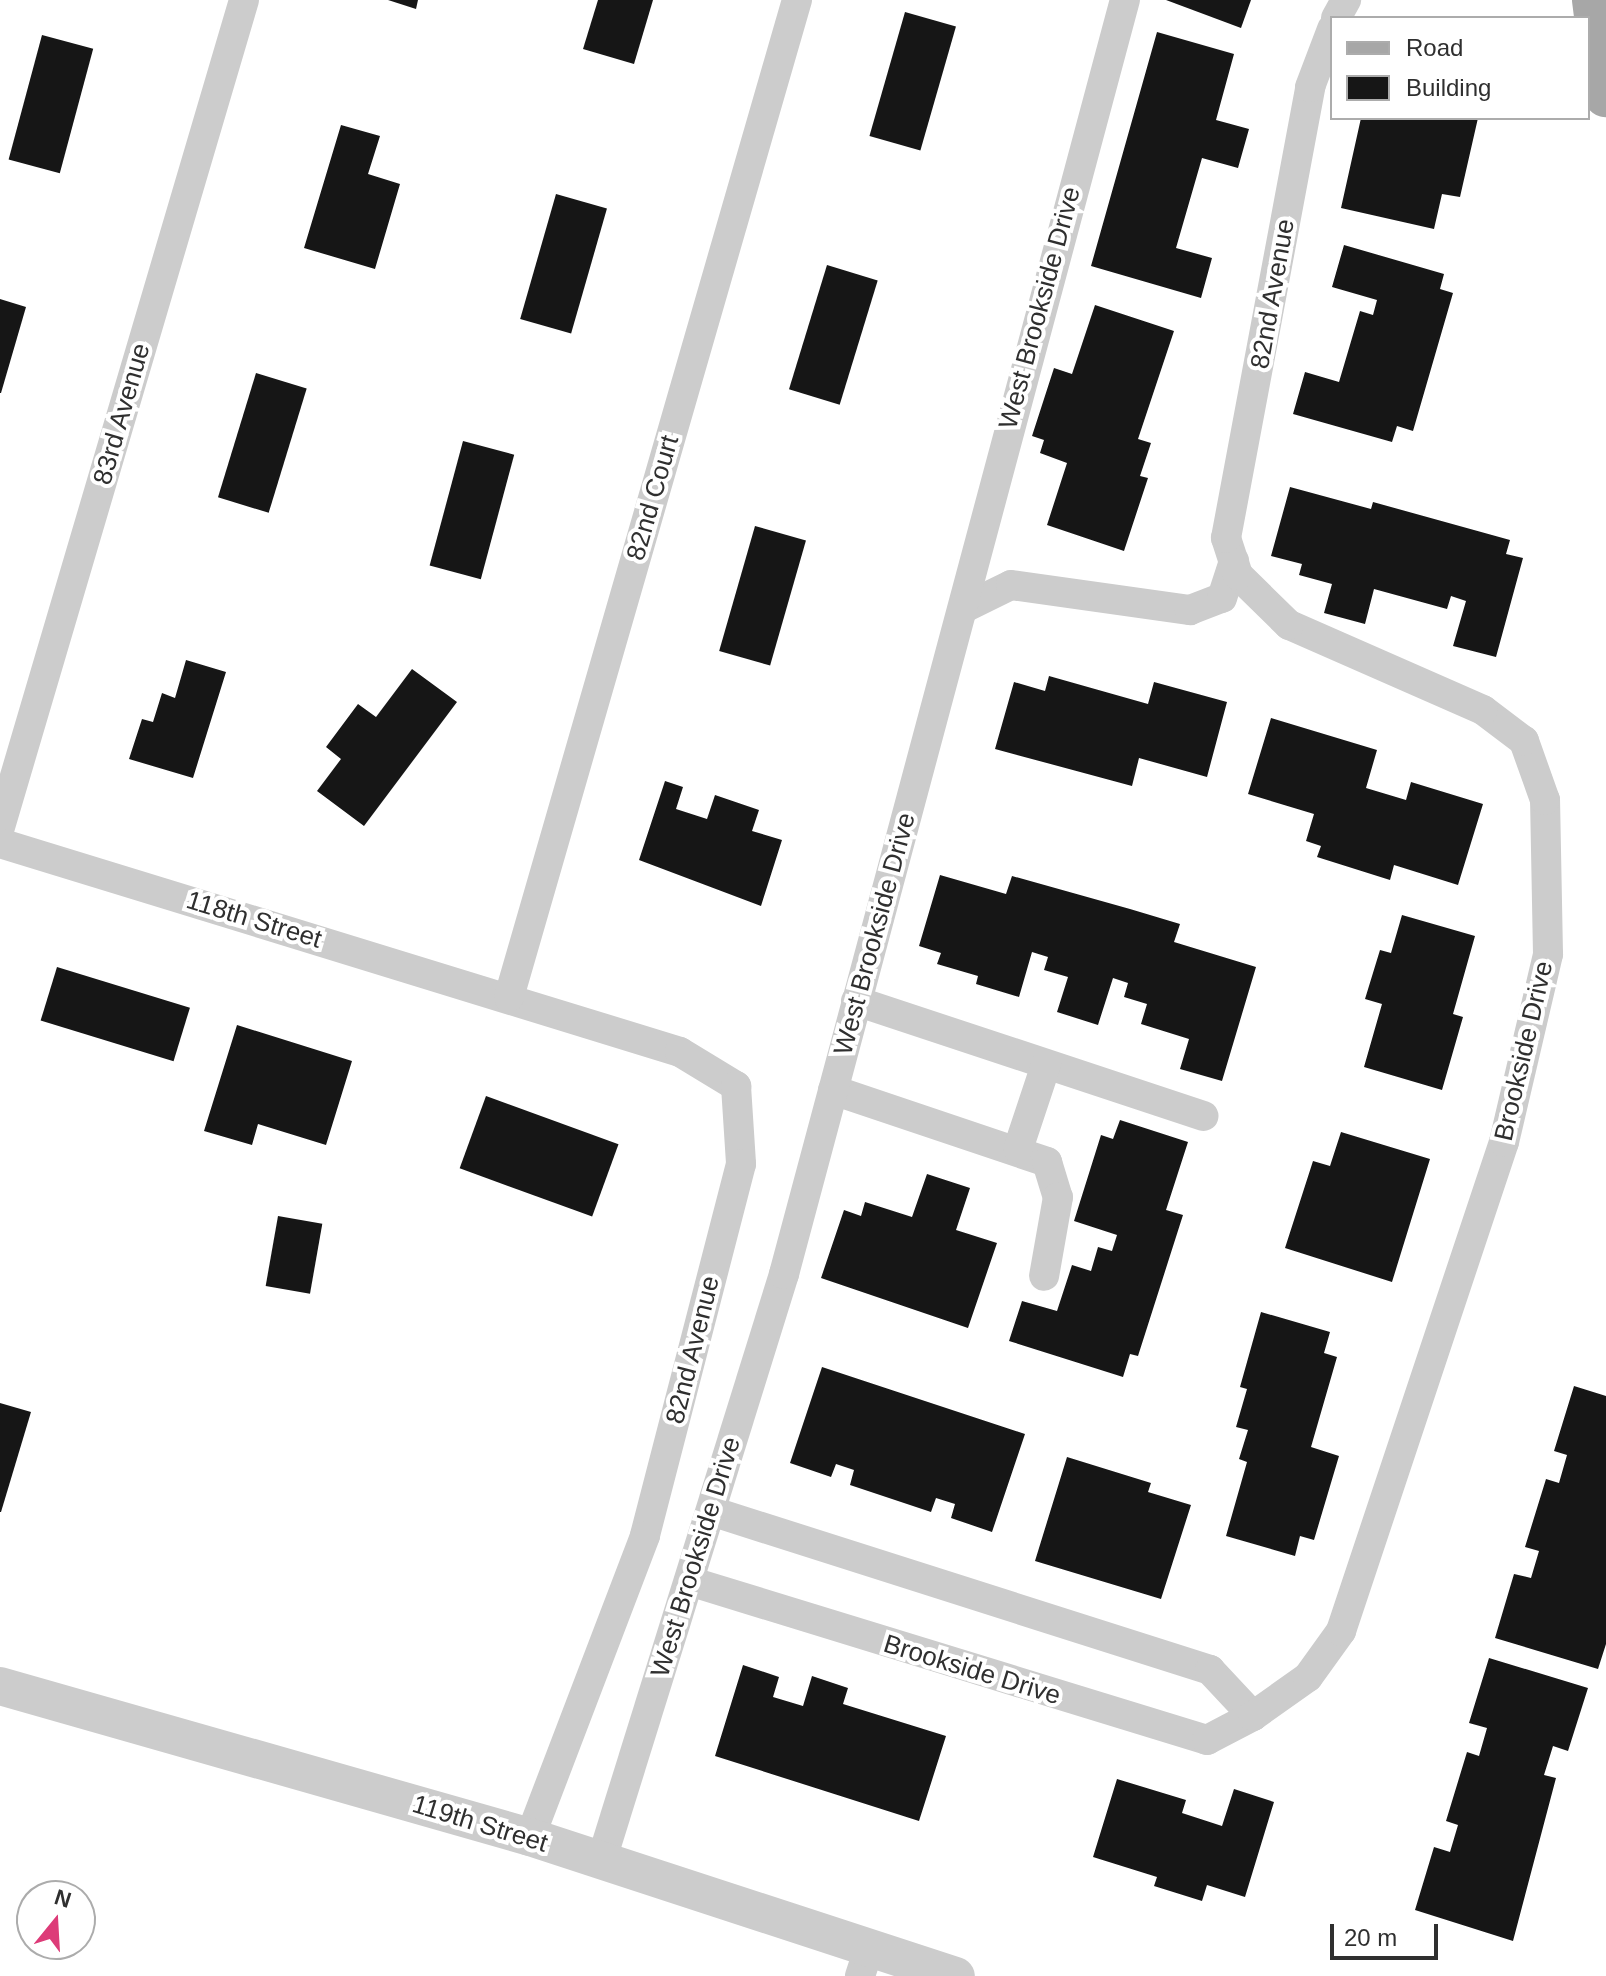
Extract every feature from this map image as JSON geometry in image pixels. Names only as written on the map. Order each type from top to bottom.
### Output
[{"type":"main road","points":[[1594,0],[1606,95]]},
{"type":"street","name":"83rd Avenue","points":[[0,827],[244,0]]},
{"type":"street","name":"82nd Court","points":[[509,997],[797,0]]},
{"type":"street","name":"West Brookside Drive","points":[[601,1862],[784,1274],[964,608],[985,509],[1125,0]]},
{"type":"street","name":"82nd Avenue","points":[[1234,561],[1226,538],[1310,87],[1330,34]]},
{"type":"street","points":[[964,608],[1011,585],[1190,610],[1222,598],[1234,561]]},
{"type":"street","name":"Brookside Drive","points":[[689,1581],[1207,1740],[1253,1716],[1308,1677],[1341,1631],[1504,1142],[1548,954],[1545,800],[1524,741],[1483,710],[1289,625],[1238,575],[1234,561]]},
{"type":"street","name":"118th Street","points":[[0,843],[509,997]]},
{"type":"street","name":"82nd Avenue","points":[[509,997],[680,1052],[736,1086],[741,1164],[645,1536],[530,1837]]},
{"type":"street","points":[[856,1001],[1203,1116]]},
{"type":"street","points":[[1018,1149],[1046,1065]]},
{"type":"street","points":[[833,1090],[1018,1149],[1047,1162],[1058,1197],[1044,1276]]},
{"type":"street","points":[[711,1511],[1210,1670],[1253,1716]]},
{"type":"street","name":"119th Street","points":[[0,1686],[530,1837],[864,1964],[956,1976]]},
{"type":"building","points":[[388,0],[418,0],[416,9]]},
{"type":"building","points":[[598,0],[653,0],[634,64],[583,49]]},
{"type":"building","points":[[1166,0],[1251,0],[1241,28]]},
{"type":"building","points":[[905,12],[956,27],[920,151],[869,136]]},
{"type":"building","points":[[1157,32],[1234,54],[1216,120],[1249,129],[1238,168],[1202,158],[1176,248],[1212,258],[1201,298],[1091,266]]},
{"type":"building","points":[[42,35],[93,49],[60,173],[9,160]]},
{"type":"building","points":[[1361,120],[1478,120],[1460,197],[1442,194],[1434,229],[1341,208]]},
{"type":"building","points":[[341,125],[380,136],[368,174],[400,184],[375,269],[304,248]]},
{"type":"building","points":[[556,194],[607,209],[571,334],[520,319]]},
{"type":"building","points":[[1344,245],[1444,274],[1440,289],[1453,293],[1413,431],[1397,426],[1392,442],[1293,414],[1305,372],[1339,382],[1360,311],[1373,315],[1377,300],[1332,287]]},
{"type":"building","points":[[827,265],[878,280],[840,405],[789,389]]},
{"type":"building","points":[[0,299],[26,307],[1,393],[0,393]]},
{"type":"building","points":[[1095,305],[1174,331],[1138,439],[1151,443],[1140,476],[1148,478],[1124,551],[1047,525],[1067,463],[1040,453],[1044,440],[1032,436],[1054,368],[1072,374]]},
{"type":"building","points":[[256,373],[307,388],[269,513],[218,497]]},
{"type":"building","points":[[463,441],[514,455],[481,579],[430,566]]},
{"type":"building","points":[[1290,487],[1371,509],[1373,502],[1510,540],[1506,554],[1523,558],[1496,657],[1453,646],[1466,601],[1451,596],[1447,609],[1374,589],[1365,624],[1324,613],[1332,584],[1299,575],[1302,564],[1271,556]]},
{"type":"building","points":[[755,526],[806,541],[770,666],[719,651]]},
{"type":"building","points":[[186,660],[226,672],[193,778],[129,759],[142,719],[153,722],[162,693],[175,698]]},
{"type":"building","points":[[412,669],[457,702],[364,826],[317,791],[341,759],[326,747],[358,704],[376,717]]},
{"type":"building","points":[[1049,676],[1148,704],[1154,682],[1227,702],[1207,777],[1139,758],[1132,786],[995,749],[1014,682],[1045,691]]},
{"type":"building","points":[[1271,718],[1377,750],[1366,788],[1406,800],[1411,782],[1483,804],[1458,885],[1394,865],[1390,880],[1317,857],[1321,846],[1306,841],[1314,814],[1248,794]]},
{"type":"building","points":[[665,781],[683,787],[676,809],[707,819],[715,795],[759,810],[752,831],[782,840],[761,906],[639,860]]},
{"type":"building","points":[[940,875],[1006,894],[1012,876],[1130,909],[1180,924],[1174,942],[1256,967],[1222,1081],[1180,1069],[1189,1039],[1141,1024],[1147,1004],[1124,997],[1128,983],[1113,978],[1098,1025],[1057,1012],[1068,977],[1044,970],[1048,957],[1032,952],[1019,997],[976,984],[978,976],[937,964],[941,953],[919,946]]},
{"type":"building","points":[[1402,915],[1475,936],[1453,1014],[1463,1017],[1442,1090],[1364,1067],[1382,1004],[1365,999],[1380,950],[1391,953]]},
{"type":"building","points":[[57,967],[190,1008],[174,1061],[41,1021]]},
{"type":"building","points":[[237,1025],[352,1061],[326,1145],[258,1124],[252,1145],[204,1131]]},
{"type":"building","points":[[486,1096],[618,1144],[592,1217],[460,1168]]},
{"type":"building","points":[[1120,1120],[1188,1142],[1166,1210],[1183,1215],[1138,1356],[1130,1354],[1123,1377],[1009,1341],[1022,1301],[1057,1311],[1072,1265],[1091,1271],[1098,1247],[1112,1251],[1117,1235],[1074,1221],[1101,1135],[1113,1139]]},
{"type":"building","points":[[1341,1132],[1430,1159],[1392,1282],[1285,1248],[1313,1161],[1330,1166]]},
{"type":"building","points":[[927,1174],[970,1188],[956,1230],[997,1243],[968,1328],[821,1278],[844,1210],[861,1216],[865,1202],[912,1217]]},
{"type":"building","points":[[278,1216],[322,1224],[310,1294],[266,1286]]},
{"type":"building","points":[[1261,1312],[1330,1332],[1324,1353],[1337,1357],[1311,1447],[1339,1456],[1314,1540],[1300,1536],[1295,1556],[1226,1536],[1247,1462],[1239,1459],[1248,1430],[1236,1427],[1247,1389],[1240,1387]]},
{"type":"building","points":[[822,1367],[1025,1434],[992,1532],[951,1518],[955,1504],[936,1498],[931,1512],[850,1485],[854,1470],[836,1464],[831,1477],[790,1463]]},
{"type":"building","points":[[1574,1386],[1606,1396],[1606,1644],[1598,1669],[1495,1638],[1514,1574],[1531,1578],[1539,1551],[1525,1547],[1546,1479],[1559,1483],[1567,1455],[1554,1451]]},
{"type":"building","points":[[0,1403],[31,1412],[1,1512],[0,1512]]},
{"type":"building","points":[[1067,1457],[1151,1483],[1148,1492],[1191,1505],[1161,1599],[1035,1561]]},
{"type":"building","points":[[1489,1658],[1588,1688],[1568,1751],[1553,1746],[1544,1775],[1556,1778],[1513,1941],[1415,1910],[1434,1847],[1450,1852],[1458,1825],[1446,1821],[1467,1752],[1479,1756],[1487,1728],[1469,1723]]},
{"type":"building","points":[[743,1665],[779,1677],[773,1697],[803,1706],[812,1676],[848,1688],[843,1704],[946,1736],[919,1821],[715,1756]]},
{"type":"building","points":[[1117,1779],[1186,1800],[1182,1813],[1222,1826],[1234,1789],[1274,1802],[1245,1897],[1207,1885],[1202,1901],[1154,1886],[1157,1877],[1093,1857]]}]
